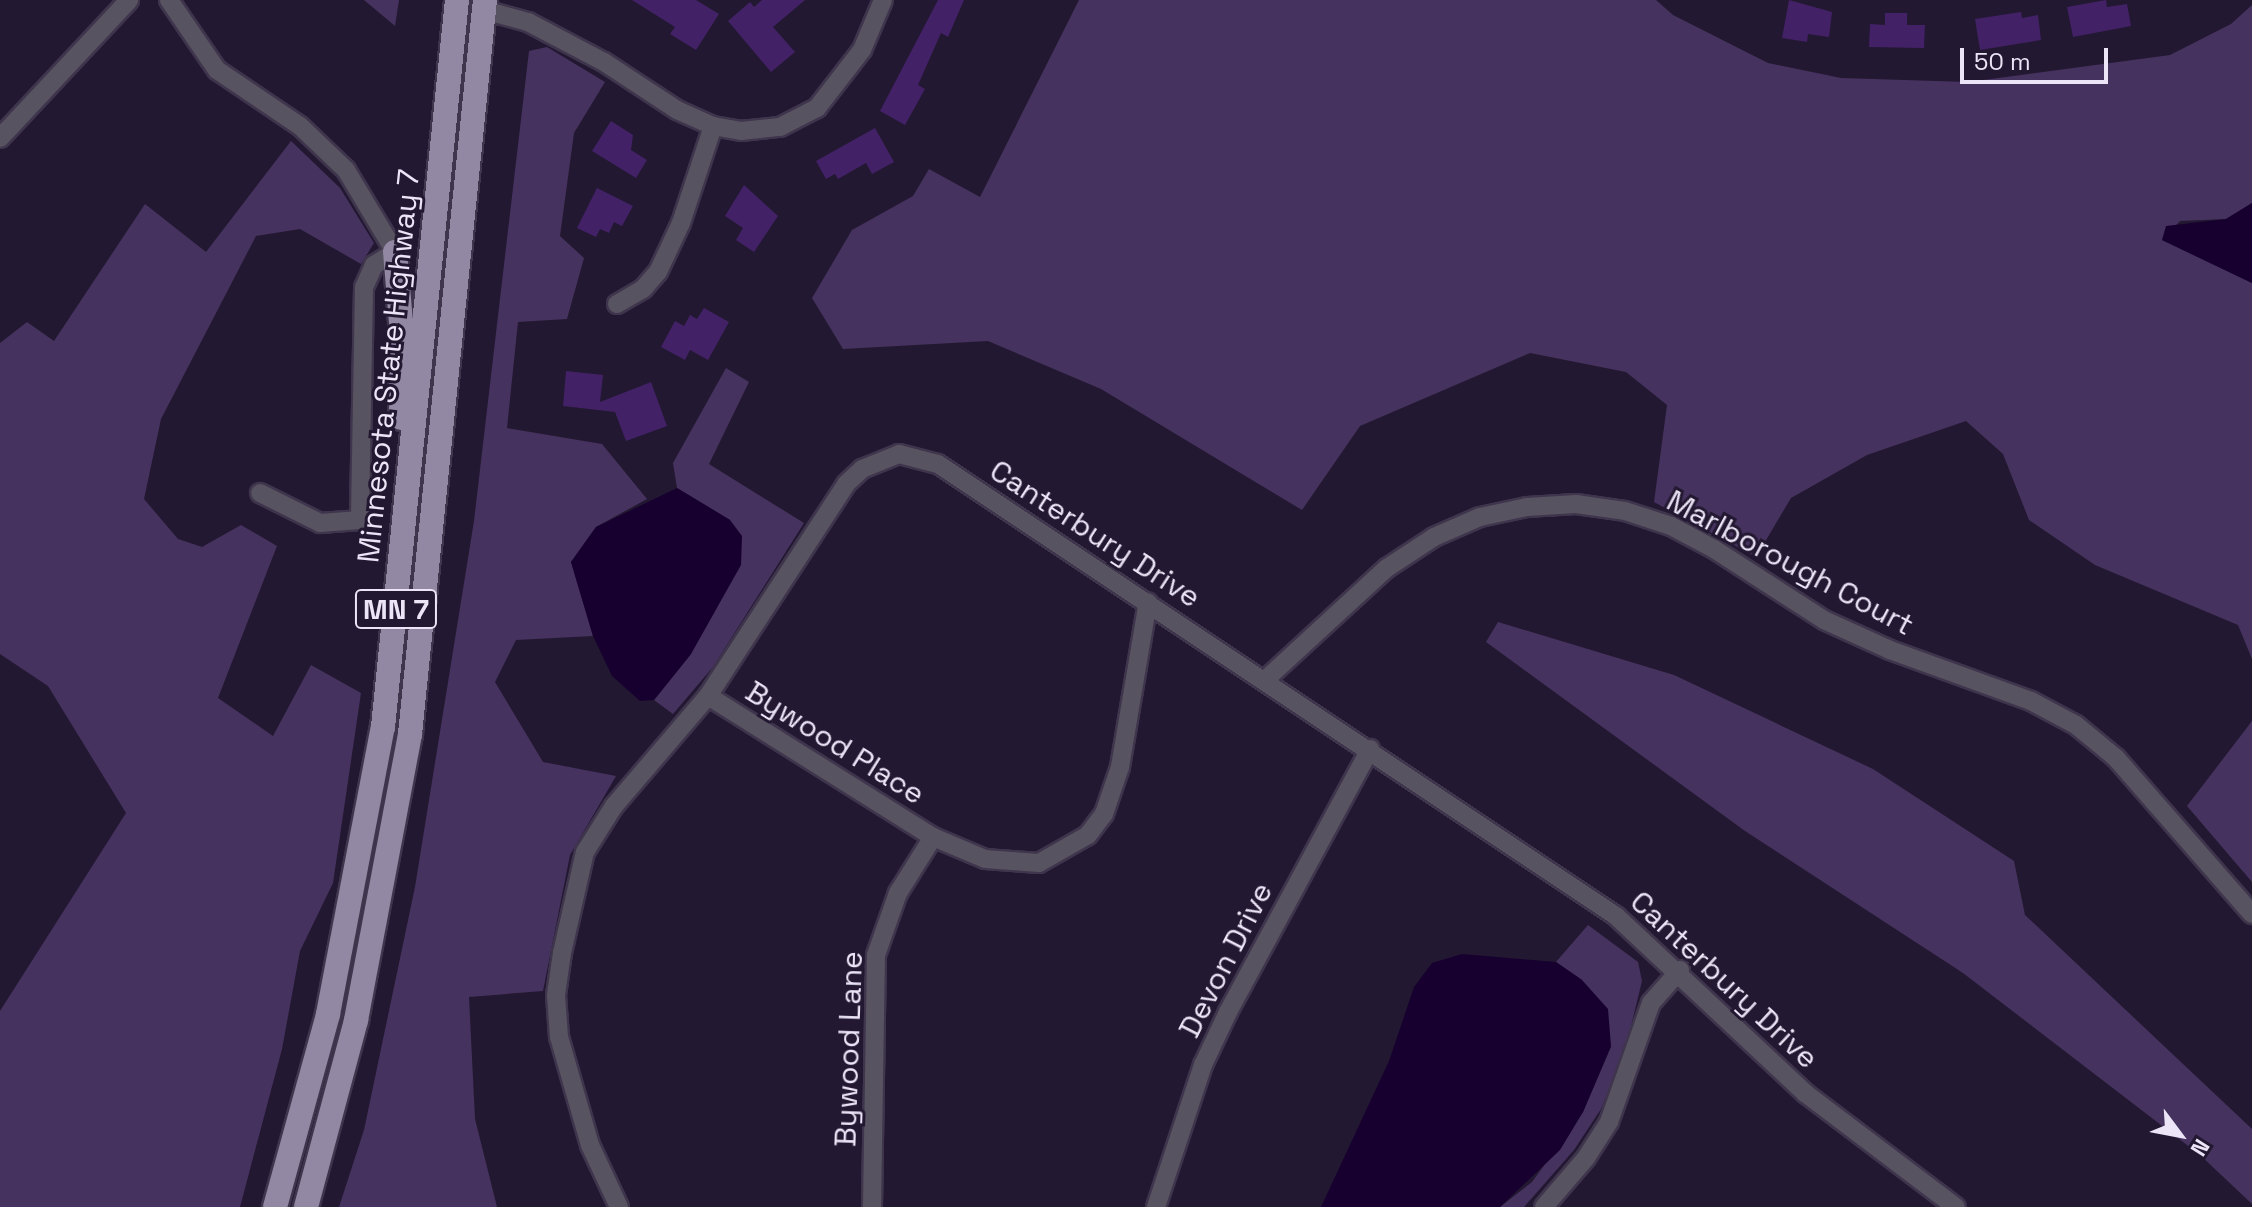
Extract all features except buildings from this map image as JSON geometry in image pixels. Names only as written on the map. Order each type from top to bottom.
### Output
[{"type":"main road","name":"Minnesota State Highway 7","points":[[275,1207],[354,893],[383,727],[457,0]]},
{"type":"main road","name":"Minnesota State Highway 7","points":[[306,1207],[356,1020],[410,734],[484,5]]},
{"type":"main road","points":[[395,252],[402,333],[399,469],[408,492]]},
{"type":"street","points":[[0,138],[129,0]]},
{"type":"street","points":[[169,0],[217,70],[300,126],[346,170],[395,252],[374,265],[364,287],[360,520],[320,523],[260,493]]},
{"type":"street","points":[[484,5],[528,22],[713,126],[741,131],[780,127],[817,108],[862,50],[883,0]]},
{"type":"street","points":[[617,304],[643,289],[658,272],[713,126]]},
{"type":"street","name":"Canterbury Drive","points":[[619,1207],[590,1145],[559,1037],[556,995],[576,878],[598,827],[708,696],[846,484],[862,469],[899,454],[938,464],[1370,749],[1616,916],[1680,970],[1805,1093],[1956,1207]]},
{"type":"street","name":"Marlborough Court","points":[[1265,680],[1387,568],[1434,537],[1480,517],[1527,507],[1576,504],[1625,511],[1671,526],[1714,549],[1824,620],[1890,650],[2031,701],[2076,725],[2116,758],[2252,914]]},
{"type":"street","points":[[933,837],[985,859],[1010,864],[1039,863],[1088,835],[1115,787],[1148,602]]},
{"type":"street","name":"Bywood Place","points":[[708,696],[933,837]]},
{"type":"street","name":"Devon Drive","points":[[1156,1207],[1203,1065],[1228,1012],[1370,749]]},
{"type":"street","name":"Bywood Lane","points":[[872,1207],[876,955],[898,893],[933,837]]},
{"type":"street","points":[[1544,1207],[1586,1158],[1609,1122],[1651,1003],[1680,970]]},
{"type":"shaded area","points":[[364,0],[399,0],[395,26]]},
{"type":"shaded area","points":[[1079,0],[1656,0],[1673,15],[1768,63],[1841,78],[1968,82],[2170,55],[2231,24],[2252,5],[2252,203],[2226,219],[2180,221],[2162,240],[2252,283],[2252,659],[2238,625],[2095,565],[2029,520],[2003,454],[1966,421],[1867,455],[1791,498],[1756,557],[1654,502],[1667,405],[1626,372],[1530,353],[1360,426],[1302,510],[1101,389],[988,341],[843,349],[812,298],[852,230],[913,196],[929,169],[980,197]]},
{"type":"shaded area","points":[[547,47],[605,82],[574,133],[560,236],[584,258],[567,319],[518,322],[507,428],[602,444],[647,499],[596,527],[571,562],[593,636],[516,640],[495,682],[543,762],[616,776],[570,855],[543,991],[469,997],[475,1119],[497,1207],[339,1207],[364,1130],[415,887],[474,521],[529,51]]},
{"type":"shaded area","points":[[291,141],[340,188],[374,243],[361,264],[300,229],[256,236],[161,419],[144,499],[178,539],[202,547],[241,525],[277,546],[218,698],[273,736],[311,665],[361,693],[333,883],[300,951],[282,1049],[240,1207],[0,1207],[0,1011],[126,813],[48,686],[0,654],[0,343],[27,322],[54,341],[145,204],[206,252]]},
{"type":"shaded area","points":[[2252,203],[2252,283],[2162,240],[2166,226],[2226,219]]},
{"type":"shaded area","points":[[726,368],[749,382],[709,464],[804,523],[713,667],[673,714],[654,700],[691,654],[730,520],[677,488],[673,463]]},
{"type":"shaded area","points":[[677,488],[730,520],[742,536],[741,565],[691,654],[654,700],[640,701],[612,676],[593,636],[571,562],[596,527]]},
{"type":"shaded area","points":[[1498,622],[1674,675],[1873,769],[2014,861],[2025,915],[2252,1129],[2252,1204],[2200,1155],[1963,973],[1745,831],[1486,642]]},
{"type":"shaded area","points":[[2252,721],[2252,882],[2187,806]]},
{"type":"shaded area","points":[[1588,925],[1638,962],[1642,981],[1626,1047],[1601,1109],[1574,1150],[1524,1207],[1500,1207],[1532,1182],[1583,1112],[1611,1047],[1582,980],[1556,962]]},
{"type":"shaded area","points":[[1462,954],[1556,962],[1582,980],[1608,1009],[1611,1046],[1583,1112],[1560,1150],[1500,1207],[1321,1207],[1389,1061],[1414,987],[1432,963]]}]
